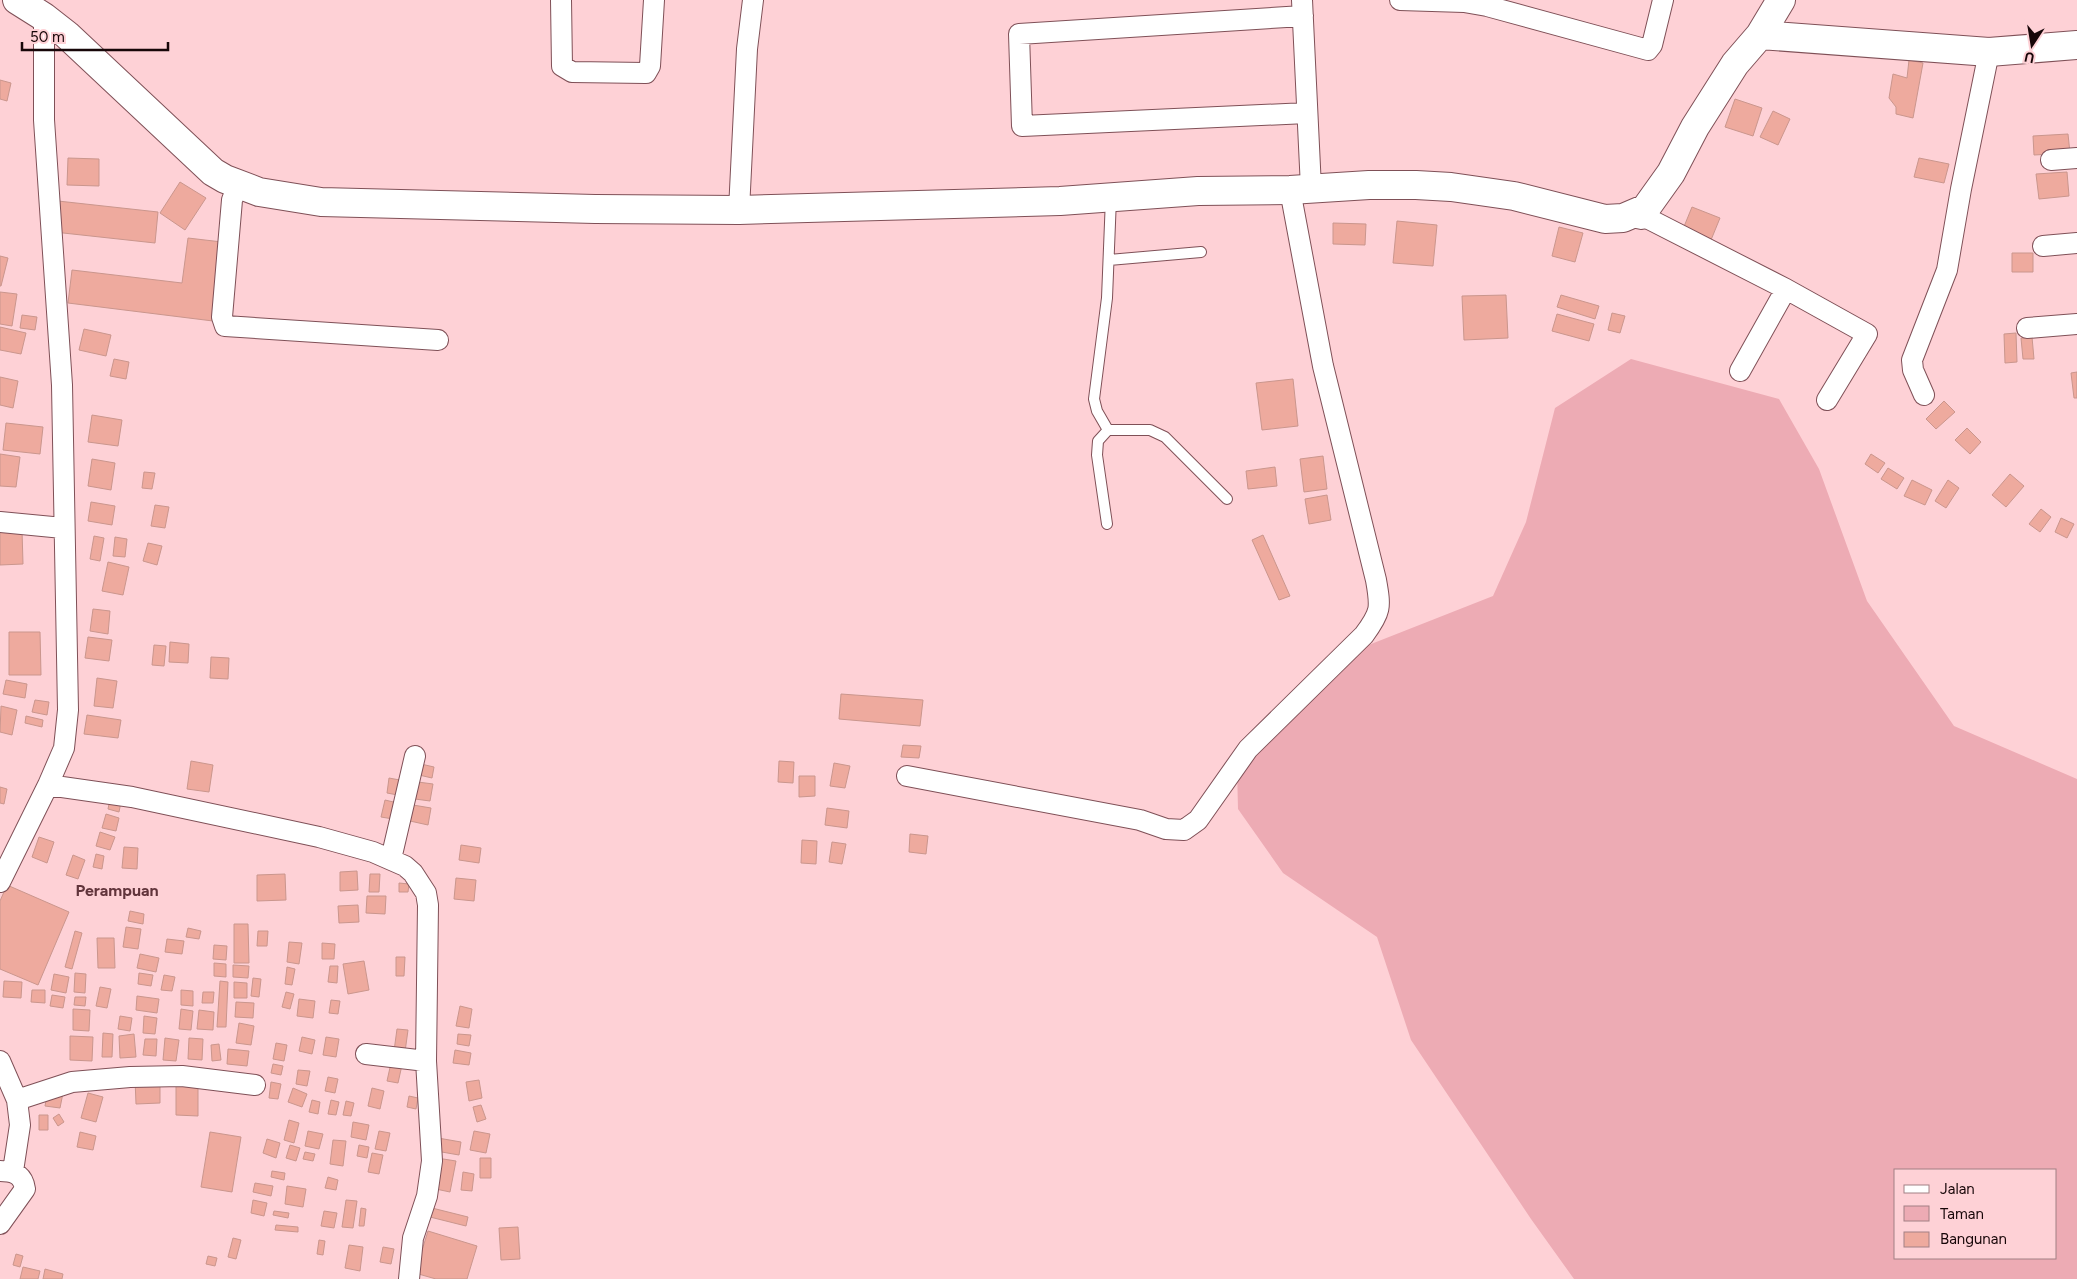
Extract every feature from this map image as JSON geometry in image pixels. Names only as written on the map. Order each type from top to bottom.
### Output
[{"type":"street","points":[[17,0],[44,17],[67,35],[213,172],[238,185],[259,192],[321,202],[595,209],[739,210],[1060,201],[1198,191],[1300,189],[1369,185],[1451,187],[1514,196],[1604,219],[1623,218],[1637,212],[1786,289],[1867,334],[1827,400]]},
{"type":"street","points":[[561,0],[562,66],[572,72],[628,73],[646,73],[650,66],[654,0]]},
{"type":"street","points":[[739,210],[747,49],[753,0]]},
{"type":"street","points":[[1400,0],[1464,2],[1487,6],[1500,5],[1648,50],[1652,45],[1664,0]]},
{"type":"street","points":[[1641,215],[1671,173],[1695,127],[1735,64],[1760,34],[1781,0]]},
{"type":"street","points":[[907,776],[1140,820],[1166,829],[1184,830],[1198,820],[1248,749],[1364,635],[1378,615],[1379,595],[1376,580],[1323,366],[1300,189],[1307,113],[1302,8],[1018,34],[1022,126],[1307,113]]},
{"type":"street","points":[[0,882],[48,785],[64,748],[68,710],[63,528],[62,385],[44,120],[44,17]]},
{"type":"street","points":[[1760,34],[1988,52],[2077,45]]},
{"type":"street","points":[[1924,395],[1913,370],[1912,360],[1947,270],[1988,52]]},
{"type":"street","points":[[2051,160],[2077,158]]},
{"type":"street","points":[[238,185],[232,200],[222,316],[225,326],[438,340]]},
{"type":"street","points":[[2043,246],[2077,243]]},
{"type":"street","points":[[1740,371],[1786,289]]},
{"type":"street","points":[[2027,328],[2077,324]]},
{"type":"street","points":[[0,522],[63,528]]},
{"type":"street","points":[[391,859],[415,756]]},
{"type":"street","points":[[48,785],[132,798],[319,837],[391,859],[405,866],[413,873],[426,893],[426,1061],[432,1162],[427,1196],[413,1238],[409,1279]]},
{"type":"street","points":[[366,1054],[426,1061]]},
{"type":"street","points":[[0,1061],[17,1100],[20,1125],[6,1171],[21,1178],[25,1189],[0,1224]]},
{"type":"street","points":[[17,1100],[72,1082],[130,1078],[182,1076],[255,1085]]},
{"type":"lane","points":[[1108,430],[1097,411],[1094,399],[1107,298],[1111,197]]},
{"type":"lane","points":[[1109,260],[1201,252]]},
{"type":"lane","points":[[1106,524],[1097,455],[1098,441],[1108,430],[1150,430],[1165,437],[1227,498]]},
{"type":"green space","points":[[1631,359],[1779,399],[1819,469],[1867,601],[1954,726],[2077,779],[2077,1279],[1574,1279],[1531,1219],[1411,1040],[1377,937],[1283,873],[1238,809],[1237,768],[1361,648],[1493,596],[1526,522],[1555,408]]},
{"type":"building","points":[[1909,60],[1923,63],[1913,118],[1896,114],[1896,107],[1889,98],[1893,74],[1907,78]]},
{"type":"building","points":[[0,80],[11,83],[7,101],[0,99]]},
{"type":"building","points":[[1735,99],[1762,108],[1753,136],[1725,127]]},
{"type":"building","points":[[1773,111],[1790,119],[1778,145],[1760,137]]},
{"type":"building","points":[[2068,134],[2070,153],[2034,155],[2033,136]]},
{"type":"building","points":[[68,158],[99,159],[99,186],[67,185]]},
{"type":"building","points":[[1919,158],[1949,164],[1944,183],[1914,177]]},
{"type":"building","points":[[2067,172],[2069,196],[2039,199],[2036,174]]},
{"type":"building","points":[[180,182],[206,198],[185,230],[160,213]]},
{"type":"building","points":[[58,201],[158,212],[155,243],[54,232]]},
{"type":"building","points":[[1692,207],[1720,218],[1711,240],[1683,229]]},
{"type":"building","points":[[1397,221],[1437,225],[1433,266],[1393,263]]},
{"type":"building","points":[[1333,223],[1366,224],[1365,245],[1333,244]]},
{"type":"building","points":[[1559,227],[1583,233],[1575,262],[1552,256]]},
{"type":"building","points":[[188,238],[222,242],[213,321],[68,303],[72,270],[182,283]]},
{"type":"building","points":[[2012,253],[2033,253],[2033,272],[2012,272]]},
{"type":"building","points":[[0,256],[8,258],[1,286],[0,286]]},
{"type":"building","points":[[0,292],[17,294],[12,326],[0,324]]},
{"type":"building","points":[[1506,295],[1508,338],[1464,340],[1462,296]]},
{"type":"building","points":[[1561,295],[1599,306],[1595,319],[1557,307]]},
{"type":"building","points":[[1612,313],[1625,316],[1620,333],[1608,330]]},
{"type":"building","points":[[1557,314],[1594,324],[1589,341],[1552,331]]},
{"type":"building","points":[[22,315],[37,317],[35,330],[20,328]]},
{"type":"building","points":[[0,327],[26,333],[21,354],[0,350]]},
{"type":"building","points":[[84,329],[111,335],[106,356],[79,350]]},
{"type":"building","points":[[2016,333],[2017,362],[2005,363],[2004,334]]},
{"type":"building","points":[[2032,337],[2034,359],[2023,359],[2021,338]]},
{"type":"building","points":[[114,359],[129,362],[126,379],[110,376]]},
{"type":"building","points":[[2077,372],[2077,398],[2074,398],[2071,373]]},
{"type":"building","points":[[0,377],[18,381],[13,408],[0,405]]},
{"type":"building","points":[[1293,379],[1298,426],[1262,430],[1256,383]]},
{"type":"building","points":[[1944,401],[1955,412],[1936,429],[1926,419]]},
{"type":"building","points":[[92,415],[122,420],[118,446],[88,442]]},
{"type":"building","points":[[6,423],[43,427],[40,454],[3,450]]},
{"type":"building","points":[[1967,428],[1981,442],[1970,454],[1955,440]]},
{"type":"building","points":[[0,454],[20,457],[16,487],[0,486]]},
{"type":"building","points":[[1871,454],[1885,463],[1878,473],[1865,464]]},
{"type":"building","points":[[1323,456],[1327,489],[1304,492],[1300,459]]},
{"type":"building","points":[[92,459],[115,463],[111,490],[88,486]]},
{"type":"building","points":[[1275,467],[1277,486],[1248,489],[1246,471]]},
{"type":"building","points":[[1888,468],[1904,478],[1897,489],[1881,479]]},
{"type":"building","points":[[144,472],[155,473],[152,489],[142,488]]},
{"type":"building","points":[[2010,474],[2024,486],[2006,507],[1992,495]]},
{"type":"building","points":[[1912,480],[1932,490],[1925,505],[1904,496]]},
{"type":"building","points":[[1948,480],[1959,488],[1946,508],[1935,501]]},
{"type":"building","points":[[1327,495],[1331,520],[1309,524],[1305,499]]},
{"type":"building","points":[[91,502],[115,506],[112,525],[88,521]]},
{"type":"building","points":[[155,505],[169,507],[165,528],[151,526]]},
{"type":"building","points":[[2041,509],[2051,517],[2040,532],[2029,524]]},
{"type":"building","points":[[2061,518],[2074,524],[2067,538],[2055,532]]},
{"type":"building","points":[[0,530],[22,530],[23,564],[0,565]]},
{"type":"building","points":[[1263,535],[1290,596],[1279,600],[1252,540]]},
{"type":"building","points":[[94,536],[104,538],[100,561],[90,559]]},
{"type":"building","points":[[115,537],[127,539],[125,557],[113,556]]},
{"type":"building","points":[[148,543],[162,546],[157,565],[143,561]]},
{"type":"building","points":[[108,562],[129,567],[123,595],[102,591]]},
{"type":"building","points":[[93,609],[110,611],[108,634],[90,631]]},
{"type":"building","points":[[9,632],[40,632],[41,675],[9,675]]},
{"type":"building","points":[[88,637],[112,640],[109,661],[85,658]]},
{"type":"building","points":[[170,642],[189,644],[188,663],[169,662]]},
{"type":"building","points":[[154,645],[166,646],[164,666],[152,665]]},
{"type":"building","points":[[211,657],[229,658],[228,679],[210,678]]},
{"type":"building","points":[[97,678],[117,681],[113,708],[94,706]]},
{"type":"building","points":[[6,680],[27,684],[25,698],[3,694]]},
{"type":"building","points":[[841,694],[923,700],[920,726],[839,719]]},
{"type":"building","points":[[35,700],[49,702],[47,715],[32,712]]},
{"type":"building","points":[[1,706],[17,710],[12,735],[0,732]]},
{"type":"building","points":[[87,715],[121,720],[118,738],[84,734]]},
{"type":"building","points":[[26,716],[43,720],[42,727],[25,723]]},
{"type":"building","points":[[903,745],[921,746],[919,758],[901,757]]},
{"type":"building","points":[[191,761],[213,765],[209,792],[187,789]]},
{"type":"building","points":[[779,761],[794,762],[793,783],[778,782]]},
{"type":"building","points":[[834,763],[850,766],[845,788],[830,786]]},
{"type":"building","points":[[421,764],[434,767],[432,778],[419,775]]},
{"type":"building","points":[[799,776],[815,776],[815,796],[799,797]]},
{"type":"building","points":[[389,778],[405,781],[403,796],[387,793]]},
{"type":"building","points":[[418,782],[433,784],[430,801],[415,799]]},
{"type":"building","points":[[0,787],[7,789],[4,804],[0,803]]},
{"type":"building","points":[[110,799],[121,802],[119,812],[108,809]]},
{"type":"building","points":[[385,800],[402,804],[399,820],[381,817]]},
{"type":"building","points":[[413,805],[431,808],[428,825],[410,821]]},
{"type":"building","points":[[827,808],[849,811],[847,828],[825,825]]},
{"type":"building","points":[[106,814],[119,818],[116,831],[102,828]]},
{"type":"building","points":[[100,832],[115,837],[110,850],[96,846]]},
{"type":"building","points":[[910,834],[928,836],[926,854],[909,852]]},
{"type":"building","points":[[39,837],[54,842],[47,863],[32,857]]},
{"type":"building","points":[[802,840],[817,841],[816,864],[801,863]]},
{"type":"building","points":[[832,842],[846,844],[842,864],[829,862]]},
{"type":"building","points":[[461,845],[481,848],[479,863],[459,860]]},
{"type":"building","points":[[124,847],[138,848],[137,869],[122,868]]},
{"type":"building","points":[[96,854],[104,856],[102,869],[93,867]]},
{"type":"building","points":[[73,855],[85,860],[78,879],[66,875]]},
{"type":"building","points":[[357,871],[358,890],[340,891],[340,872]]},
{"type":"building","points":[[285,874],[286,900],[257,901],[257,875]]},
{"type":"building","points":[[370,874],[380,874],[379,892],[369,892]]},
{"type":"building","points":[[456,878],[476,880],[474,901],[454,899]]},
{"type":"building","points":[[399,883],[409,884],[408,892],[399,892]]},
{"type":"building","points":[[7,885],[69,912],[38,985],[0,969],[0,901]]},
{"type":"building","points":[[367,896],[386,896],[385,914],[366,913]]},
{"type":"building","points":[[358,905],[359,922],[339,923],[338,906]]},
{"type":"building","points":[[130,911],[144,914],[143,924],[128,921]]},
{"type":"building","points":[[234,924],[248,924],[249,963],[234,963]]},
{"type":"building","points":[[126,927],[141,929],[138,949],[123,947]]},
{"type":"building","points":[[188,928],[201,931],[199,939],[186,937]]},
{"type":"building","points":[[75,931],[82,933],[72,969],[65,967]]},
{"type":"building","points":[[258,931],[268,931],[267,946],[257,946]]},
{"type":"building","points":[[97,938],[114,938],[115,968],[98,968]]},
{"type":"building","points":[[167,939],[184,941],[182,954],[165,952]]},
{"type":"building","points":[[289,942],[302,943],[299,964],[287,962]]},
{"type":"building","points":[[322,943],[335,944],[334,959],[322,959]]},
{"type":"building","points":[[214,945],[227,946],[226,960],[213,959]]},
{"type":"building","points":[[140,954],[159,958],[156,972],[137,968]]},
{"type":"building","points":[[396,957],[405,957],[404,976],[396,976]]},
{"type":"building","points":[[364,961],[369,990],[348,994],[343,964]]},
{"type":"building","points":[[214,963],[226,964],[226,977],[214,976]]},
{"type":"building","points":[[233,965],[249,966],[248,978],[233,977]]},
{"type":"building","points":[[330,966],[338,966],[337,983],[328,982]]},
{"type":"building","points":[[287,967],[295,969],[292,985],[285,984]]},
{"type":"building","points":[[75,973],[86,974],[85,993],[74,992]]},
{"type":"building","points":[[139,973],[153,975],[151,986],[138,984]]},
{"type":"building","points":[[54,974],[69,977],[66,993],[51,990]]},
{"type":"building","points":[[164,975],[175,977],[172,991],[161,990]]},
{"type":"building","points":[[253,978],[261,979],[259,997],[251,996]]},
{"type":"building","points":[[4,981],[22,982],[21,998],[3,997]]},
{"type":"building","points":[[220,981],[228,982],[226,1027],[217,1027]]},
{"type":"building","points":[[234,982],[247,983],[247,998],[234,998]]},
{"type":"building","points":[[100,987],[111,989],[107,1008],[96,1006]]},
{"type":"building","points":[[32,990],[45,990],[45,1003],[31,1002]]},
{"type":"building","points":[[181,990],[193,991],[193,1006],[181,1005]]},
{"type":"building","points":[[203,992],[214,992],[213,1003],[202,1003]]},
{"type":"building","points":[[286,992],[294,994],[290,1009],[282,1007]]},
{"type":"building","points":[[52,995],[65,997],[63,1008],[50,1006]]},
{"type":"building","points":[[137,996],[159,999],[157,1013],[136,1010]]},
{"type":"building","points":[[75,997],[86,997],[85,1006],[74,1005]]},
{"type":"building","points":[[299,999],[315,1001],[313,1018],[297,1016]]},
{"type":"building","points":[[331,1000],[340,1001],[338,1014],[329,1013]]},
{"type":"building","points":[[236,1002],[254,1003],[253,1018],[235,1017]]},
{"type":"building","points":[[460,1006],[472,1009],[469,1028],[456,1026]]},
{"type":"building","points":[[73,1009],[90,1010],[89,1031],[73,1030]]},
{"type":"building","points":[[181,1009],[193,1011],[191,1030],[179,1029]]},
{"type":"building","points":[[199,1010],[214,1012],[213,1030],[197,1029]]},
{"type":"building","points":[[120,1016],[132,1018],[130,1031],[118,1029]]},
{"type":"building","points":[[144,1016],[157,1018],[155,1034],[143,1033]]},
{"type":"building","points":[[239,1023],[254,1026],[251,1045],[236,1043]]},
{"type":"building","points":[[397,1029],[408,1030],[405,1052],[394,1051]]},
{"type":"building","points":[[103,1033],[113,1034],[112,1057],[102,1057]]},
{"type":"building","points":[[134,1034],[136,1057],[120,1058],[119,1036]]},
{"type":"building","points":[[458,1034],[471,1035],[469,1046],[457,1044]]},
{"type":"building","points":[[70,1036],[93,1037],[92,1061],[70,1060]]},
{"type":"building","points":[[302,1037],[315,1040],[312,1054],[299,1051]]},
{"type":"building","points":[[326,1037],[339,1039],[336,1057],[323,1055]]},
{"type":"building","points":[[165,1038],[179,1040],[176,1061],[163,1060]]},
{"type":"building","points":[[189,1038],[203,1039],[202,1060],[188,1059]]},
{"type":"building","points":[[145,1039],[157,1039],[156,1056],[143,1055]]},
{"type":"building","points":[[276,1043],[287,1045],[284,1061],[273,1059]]},
{"type":"building","points":[[219,1044],[221,1060],[212,1061],[211,1045]]},
{"type":"building","points":[[228,1049],[249,1051],[247,1066],[227,1064]]},
{"type":"building","points":[[455,1050],[471,1053],[469,1065],[453,1063]]},
{"type":"building","points":[[391,1063],[402,1065],[398,1083],[387,1081]]},
{"type":"building","points":[[273,1064],[283,1066],[281,1075],[271,1073]]},
{"type":"building","points":[[298,1070],[310,1071],[307,1086],[296,1084]]},
{"type":"building","points":[[328,1077],[338,1079],[335,1093],[325,1091]]},
{"type":"building","points":[[160,1078],[160,1103],[136,1104],[135,1079]]},
{"type":"building","points":[[479,1080],[482,1098],[469,1101],[466,1082]]},
{"type":"building","points":[[176,1081],[198,1081],[198,1116],[176,1115]]},
{"type":"building","points":[[271,1082],[281,1084],[278,1099],[269,1098]]},
{"type":"building","points":[[293,1088],[307,1094],[302,1107],[288,1102]]},
{"type":"building","points":[[372,1088],[384,1091],[380,1109],[368,1106]]},
{"type":"building","points":[[48,1090],[63,1093],[60,1108],[45,1106]]},
{"type":"building","points":[[88,1093],[103,1097],[96,1122],[81,1118]]},
{"type":"building","points":[[409,1096],[418,1098],[416,1109],[407,1107]]},
{"type":"building","points":[[312,1100],[320,1102],[318,1114],[309,1112]]},
{"type":"building","points":[[331,1100],[339,1102],[336,1115],[328,1114]]},
{"type":"building","points":[[346,1101],[354,1103],[351,1116],[343,1115]]},
{"type":"building","points":[[481,1105],[486,1119],[477,1122],[473,1107]]},
{"type":"building","points":[[59,1114],[64,1122],[58,1126],[53,1118]]},
{"type":"building","points":[[39,1115],[48,1115],[48,1130],[39,1130]]},
{"type":"building","points":[[289,1120],[299,1123],[294,1143],[284,1140]]},
{"type":"building","points":[[353,1122],[369,1125],[366,1140],[351,1137]]},
{"type":"building","points":[[308,1131],[323,1134],[319,1149],[305,1146]]},
{"type":"building","points":[[379,1131],[390,1133],[386,1151],[375,1149]]},
{"type":"building","points":[[474,1131],[490,1134],[486,1153],[470,1150]]},
{"type":"building","points":[[80,1132],[96,1136],[93,1150],[77,1147]]},
{"type":"building","points":[[210,1132],[241,1137],[232,1192],[201,1187]]},
{"type":"building","points":[[438,1138],[461,1142],[459,1155],[436,1151]]},
{"type":"building","points":[[267,1139],[280,1143],[276,1158],[263,1153]]},
{"type":"building","points":[[333,1140],[346,1141],[343,1166],[330,1164]]},
{"type":"building","points":[[290,1145],[300,1148],[296,1161],[286,1158]]},
{"type":"building","points":[[359,1145],[369,1147],[367,1158],[357,1156]]},
{"type":"building","points":[[305,1152],[315,1154],[313,1161],[303,1159]]},
{"type":"building","points":[[372,1153],[383,1155],[379,1174],[368,1172]]},
{"type":"building","points":[[437,1158],[456,1161],[450,1192],[431,1188]]},
{"type":"building","points":[[480,1158],[491,1158],[491,1178],[480,1178]]},
{"type":"building","points":[[272,1171],[285,1173],[284,1180],[271,1177]]},
{"type":"building","points":[[463,1172],[474,1174],[472,1191],[461,1190]]},
{"type":"building","points":[[328,1177],[338,1180],[336,1190],[325,1188]]},
{"type":"building","points":[[255,1183],[273,1186],[271,1196],[253,1192]]},
{"type":"building","points":[[287,1186],[306,1189],[303,1207],[285,1204]]},
{"type":"building","points":[[253,1200],[267,1203],[264,1216],[251,1213]]},
{"type":"building","points":[[346,1200],[357,1201],[353,1228],[342,1227]]},
{"type":"building","points":[[361,1208],[366,1209],[364,1226],[359,1226]]},
{"type":"building","points":[[432,1208],[468,1217],[466,1226],[430,1217]]},
{"type":"building","points":[[274,1211],[289,1213],[288,1218],[273,1215]]},
{"type":"building","points":[[324,1211],[337,1213],[334,1228],[321,1226]]},
{"type":"building","points":[[276,1225],[298,1227],[298,1232],[275,1230]]},
{"type":"building","points":[[518,1227],[520,1259],[501,1260],[499,1228]]},
{"type":"building","points":[[428,1231],[477,1246],[467,1279],[436,1279],[415,1273]]},
{"type":"building","points":[[233,1238],[241,1240],[236,1259],[228,1257]]},
{"type":"building","points":[[319,1240],[325,1241],[323,1255],[317,1254]]},
{"type":"building","points":[[349,1245],[363,1247],[360,1271],[345,1268]]},
{"type":"building","points":[[383,1247],[394,1249],[391,1264],[380,1262]]},
{"type":"building","points":[[16,1254],[23,1256],[20,1267],[13,1265]]},
{"type":"building","points":[[208,1256],[217,1258],[215,1266],[206,1264]]},
{"type":"building","points":[[23,1267],[40,1271],[38,1279],[20,1279]]},
{"type":"building","points":[[45,1269],[63,1274],[62,1279],[43,1279]]},
{"type":"district","name":"Perampuan","points":[[117,890]]}]
